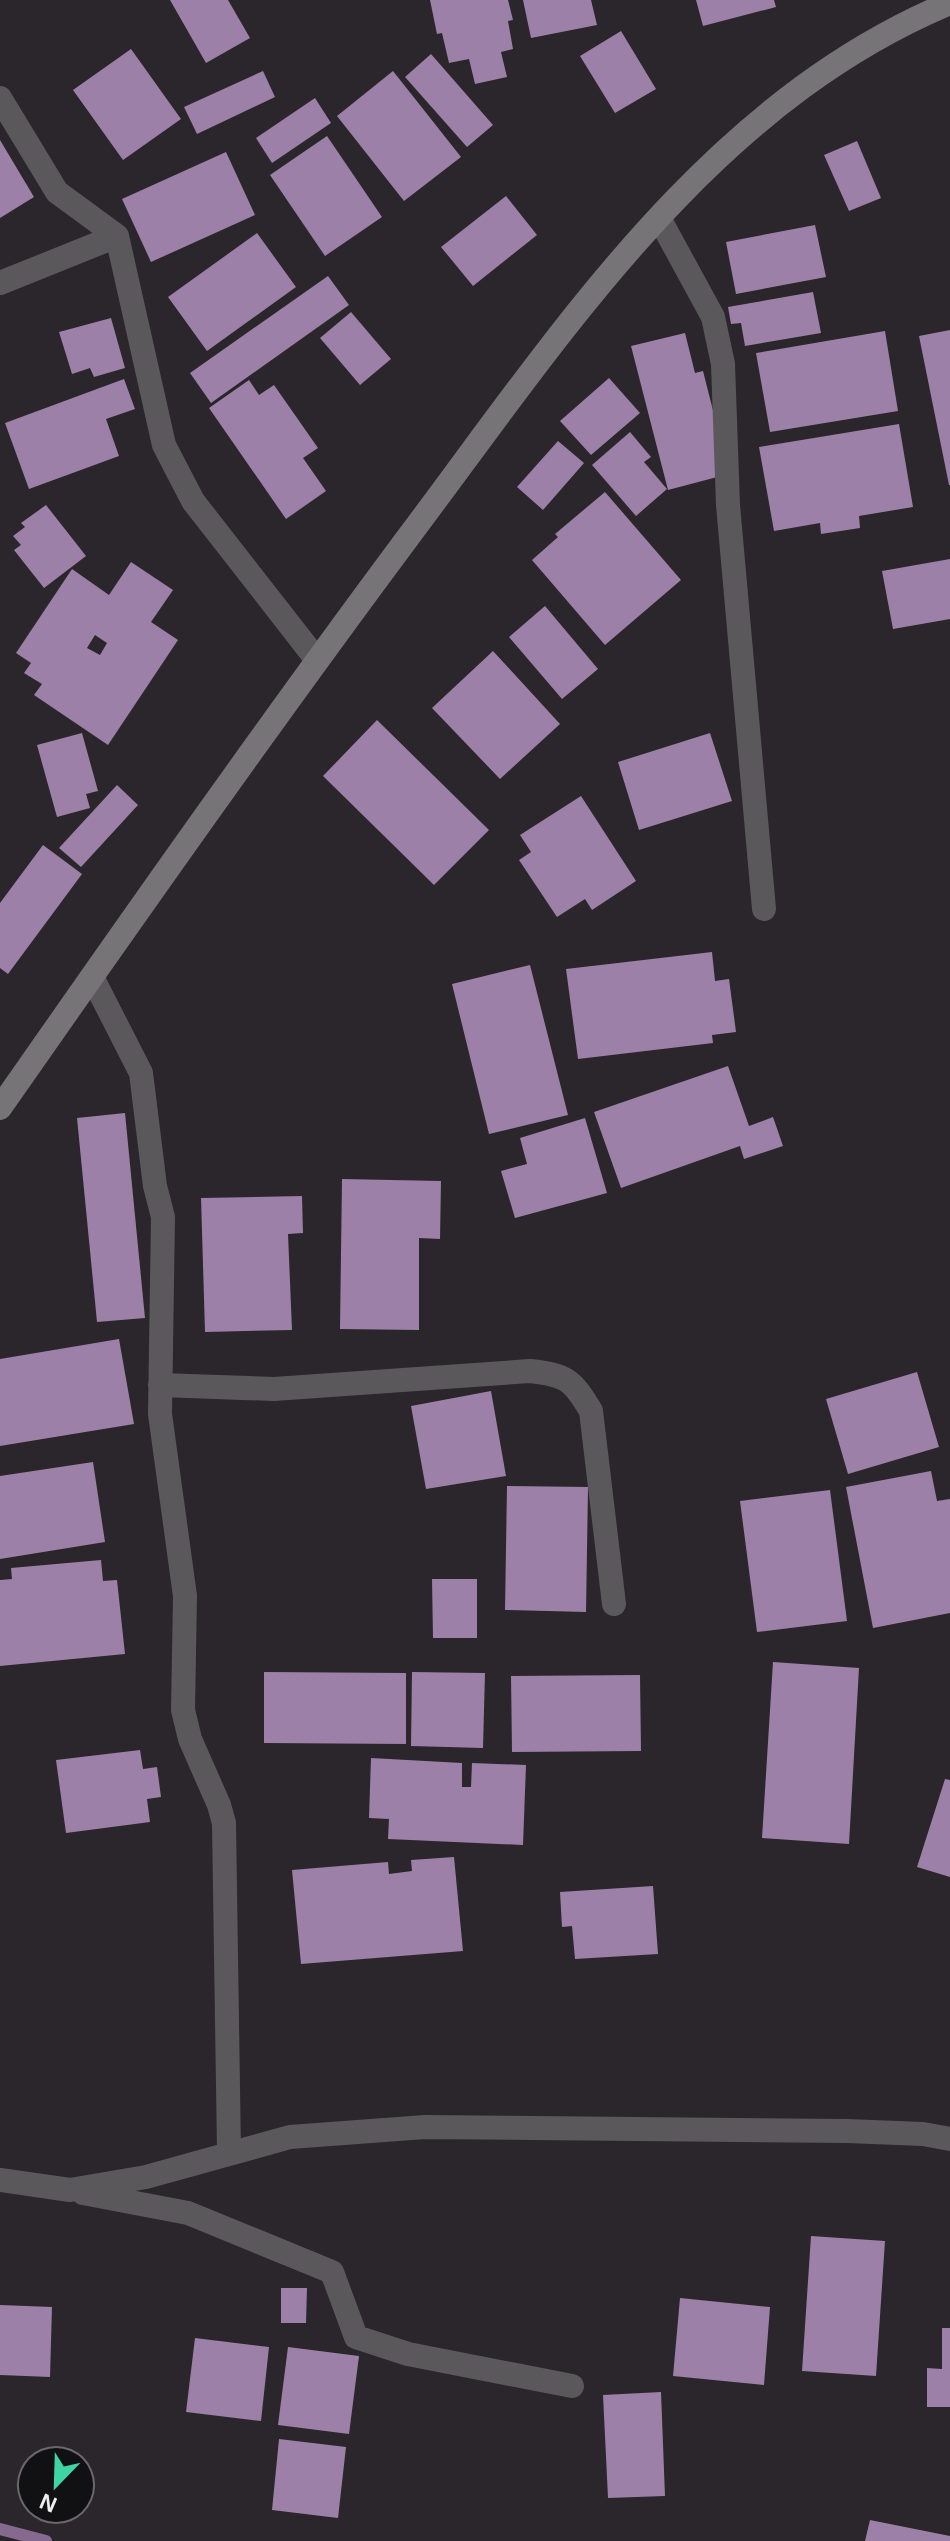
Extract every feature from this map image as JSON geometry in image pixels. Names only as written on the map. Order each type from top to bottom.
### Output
[{"type":"main road","points":[[0,1108],[317,660],[586,300],[708,165],[784,102],[848,56],[950,3]]},
{"type":"street","points":[[0,98],[57,192],[117,236],[164,445],[193,501],[317,660]]},
{"type":"street","points":[[659,218],[713,317],[723,364],[728,505],[764,909]]},
{"type":"street","points":[[0,283],[117,236]]},
{"type":"street","points":[[92,977],[141,1073],[155,1186],[163,1217],[160,1414],[185,1596],[183,1710],[190,1739],[224,1823],[229,2152]]},
{"type":"street","points":[[160,1385],[274,1389],[530,1371],[559,1374],[579,1390],[591,1411],[614,1604]]},
{"type":"street","points":[[70,2190],[146,2177],[290,2137],[425,2127],[847,2131],[923,2134],[950,2139]]},
{"type":"street","points":[[0,2180],[188,2213],[332,2272],[356,2337],[408,2354],[572,2386]]},
{"type":"building","points":[[170,0],[228,0],[250,38],[206,63]]},
{"type":"building","points":[[430,0],[508,0],[513,20],[508,21],[513,49],[501,52],[507,77],[475,84],[469,59],[449,63],[442,33],[437,34]]},
{"type":"building","points":[[523,0],[591,0],[597,25],[531,38]]},
{"type":"building","points":[[696,0],[774,0],[776,7],[703,26]]},
{"type":"building","points":[[621,31],[656,89],[615,113],[580,56]]},
{"type":"building","points":[[131,49],[181,119],[123,160],[73,90]]},
{"type":"building","points":[[431,54],[493,125],[467,147],[405,77]]},
{"type":"building","points":[[263,71],[275,97],[197,134],[184,107]]},
{"type":"building","points":[[393,71],[461,157],[404,201],[337,116]]},
{"type":"building","points":[[315,98],[331,123],[272,163],[256,138]]},
{"type":"building","points":[[327,136],[382,217],[325,256],[270,175]]},
{"type":"building","points":[[0,140],[34,197],[0,218]]},
{"type":"building","points":[[857,141],[881,198],[849,211],[824,155]]},
{"type":"building","points":[[226,152],[255,215],[151,262],[122,199]]},
{"type":"building","points":[[506,196],[537,235],[473,286],[441,247]]},
{"type":"building","points":[[815,225],[826,277],[736,294],[726,242]]},
{"type":"building","points":[[257,233],[296,287],[207,351],[168,297]]},
{"type":"building","points":[[328,276],[349,305],[211,403],[190,373]]},
{"type":"building","points":[[813,292],[821,333],[745,346],[741,323],[731,324],[728,307]]},
{"type":"building","points":[[351,312],[391,359],[360,385],[320,338]]},
{"type":"building","points":[[111,318],[125,368],[94,377],[90,368],[72,374],[59,332]]},
{"type":"building","points":[[950,330],[950,485],[949,485],[919,336]]},
{"type":"building","points":[[885,331],[898,411],[770,432],[756,353]]},
{"type":"building","points":[[685,333],[695,373],[703,371],[723,450],[721,476],[668,490],[631,346]]},
{"type":"building","points":[[609,378],[640,413],[591,455],[560,421]]},
{"type":"building","points":[[124,379],[135,409],[106,419],[119,456],[29,489],[5,423]]},
{"type":"building","points":[[249,380],[259,395],[274,385],[318,448],[303,458],[326,491],[286,519],[209,408]]},
{"type":"building","points":[[899,424],[913,507],[859,516],[860,528],[821,534],[820,523],[774,531],[759,447]]},
{"type":"building","points":[[630,432],[651,457],[644,462],[667,489],[636,516],[592,465]]},
{"type":"building","points":[[558,441],[584,463],[543,510],[517,487]]},
{"type":"building","points":[[605,492],[681,580],[605,645],[532,560],[558,537],[555,534]]},
{"type":"building","points":[[46,505],[86,556],[44,588],[14,550],[21,545],[13,536],[25,527],[21,523]]},
{"type":"building","points":[[950,559],[950,619],[893,629],[882,571]]},
{"type":"building","points":[[131,562],[173,590],[151,622],[178,640],[108,745],[34,695],[42,684],[24,673],[31,663],[16,653],[72,569],[109,595]],"holes":[[[95,635],[107,643],[100,655],[87,648]]]},
{"type":"building","points":[[545,606],[598,669],[562,699],[509,637]]},
{"type":"building","points":[[493,651],[560,724],[500,779],[432,708]]},
{"type":"building","points":[[377,720],[489,830],[434,885],[323,776]]},
{"type":"building","points":[[82,733],[98,791],[86,794],[90,808],[57,817],[37,745]]},
{"type":"building","points":[[710,733],[732,801],[639,830],[618,762]]},
{"type":"building","points":[[117,785],[138,805],[81,867],[59,848]]},
{"type":"building","points":[[581,796],[636,881],[592,910],[585,899],[557,917],[519,860],[531,852],[520,835]]},
{"type":"building","points":[[43,845],[82,874],[8,974],[0,968],[0,903]]},
{"type":"building","points":[[712,952],[715,981],[729,979],[736,1032],[712,1035],[713,1043],[578,1059],[566,969]]},
{"type":"building","points":[[530,965],[568,1115],[489,1134],[452,984]]},
{"type":"building","points":[[728,1066],[749,1126],[773,1117],[783,1146],[744,1159],[740,1146],[621,1188],[594,1112]]},
{"type":"building","points":[[125,1113],[145,1318],[97,1322],[77,1118]]},
{"type":"building","points":[[585,1118],[607,1193],[515,1218],[501,1171],[527,1164],[520,1138]]},
{"type":"building","points":[[342,1179],[441,1181],[440,1239],[419,1238],[419,1330],[340,1329]]},
{"type":"building","points":[[302,1196],[303,1233],[288,1234],[292,1330],[205,1332],[201,1198]]},
{"type":"building","points":[[119,1339],[134,1424],[0,1446],[0,1359]]},
{"type":"building","points":[[917,1372],[939,1447],[848,1474],[826,1399]]},
{"type":"building","points":[[491,1391],[506,1476],[426,1489],[411,1406]]},
{"type":"building","points":[[93,1462],[105,1542],[0,1559],[0,1476]]},
{"type":"building","points":[[931,1471],[937,1501],[950,1499],[950,1613],[873,1628],[846,1487]]},
{"type":"building","points":[[507,1486],[588,1487],[586,1612],[505,1610]]},
{"type":"building","points":[[830,1490],[847,1621],[757,1632],[740,1501]]},
{"type":"building","points":[[101,1560],[103,1581],[117,1580],[125,1654],[0,1666],[0,1580],[12,1579],[11,1568]]},
{"type":"building","points":[[432,1579],[477,1579],[477,1638],[433,1638]]},
{"type":"building","points":[[773,1662],[859,1668],[849,1844],[762,1838]]},
{"type":"building","points":[[264,1672],[406,1673],[406,1744],[264,1743]]},
{"type":"building","points":[[412,1672],[485,1673],[483,1748],[411,1746]]},
{"type":"building","points":[[640,1675],[641,1751],[512,1752],[511,1676]]},
{"type":"building","points":[[140,1750],[143,1769],[157,1767],[161,1797],[147,1799],[150,1822],[66,1833],[56,1760]]},
{"type":"building","points":[[371,1758],[462,1763],[462,1787],[471,1787],[472,1763],[526,1765],[523,1845],[388,1839],[389,1819],[369,1818]]},
{"type":"building","points":[[945,1779],[950,1780],[950,1877],[917,1867]]},
{"type":"building","points":[[454,1857],[463,1951],[301,1964],[292,1870],[388,1862],[389,1874],[412,1871],[411,1860]]},
{"type":"building","points":[[653,1886],[658,1954],[575,1959],[572,1926],[562,1927],[560,1892]]},
{"type":"building","points":[[811,2236],[885,2241],[876,2376],[802,2371]]},
{"type":"building","points":[[281,2288],[307,2288],[306,2323],[281,2323]]},
{"type":"building","points":[[680,2298],[770,2307],[764,2385],[673,2376]]},
{"type":"building","points":[[0,2305],[52,2307],[50,2377],[0,2375]]},
{"type":"building","points":[[942,2328],[950,2328],[950,2407],[927,2407],[927,2368],[942,2369]]},
{"type":"building","points":[[195,2338],[269,2347],[261,2421],[186,2412]]},
{"type":"building","points":[[288,2347],[359,2356],[349,2434],[278,2425]]},
{"type":"building","points":[[661,2392],[665,2496],[608,2498],[603,2395]]},
{"type":"building","points":[[279,2439],[346,2447],[338,2518],[272,2510]]},
{"type":"building","points":[[870,2520],[950,2536],[950,2541],[865,2541]]},
{"type":"waterway","points":[[0,2529],[46,2541]]}]
